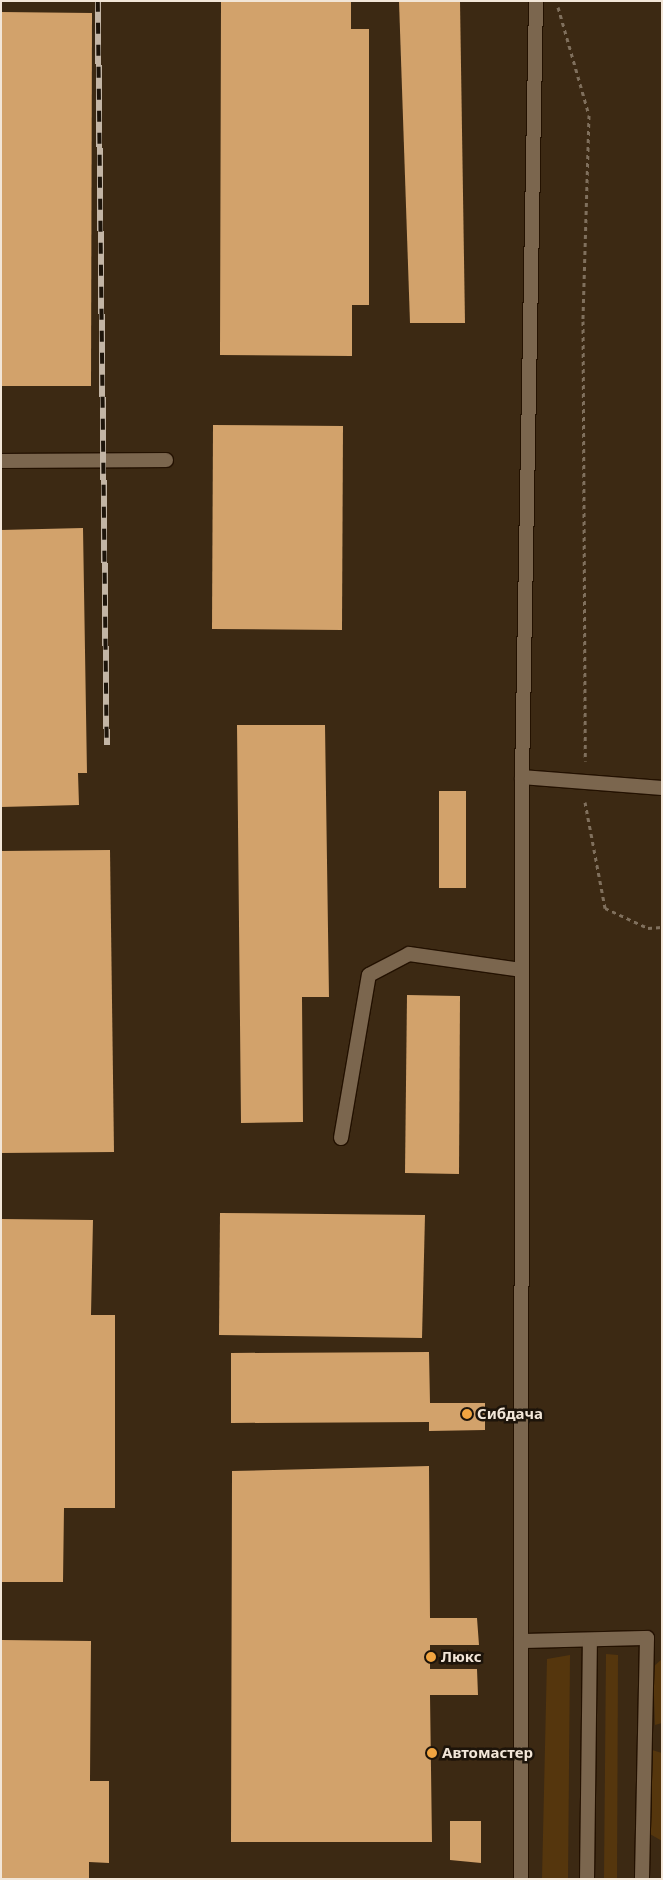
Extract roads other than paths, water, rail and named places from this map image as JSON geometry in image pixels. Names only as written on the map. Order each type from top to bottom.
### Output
[{"type":"street","points":[[521,1879],[522,777],[536,1]]},
{"type":"street","points":[[1,461],[166,460]]},
{"type":"street","points":[[522,777],[662,788]]},
{"type":"street","points":[[341,1138],[368,975],[409,954],[522,970]]},
{"type":"street","points":[[642,1879],[648,1638]]},
{"type":"street","points":[[521,1641],[662,1638]]},
{"type":"street","points":[[587,1879],[590,1641]]},
{"type":"railway","points":[[98,1],[107,745]]},
{"type":"place","name":"Сибдача","points":[[467,1414]]},
{"type":"place","name":"Люкс","points":[[431,1657]]},
{"type":"place","name":"Автомастер","points":[[432,1753]]}]
